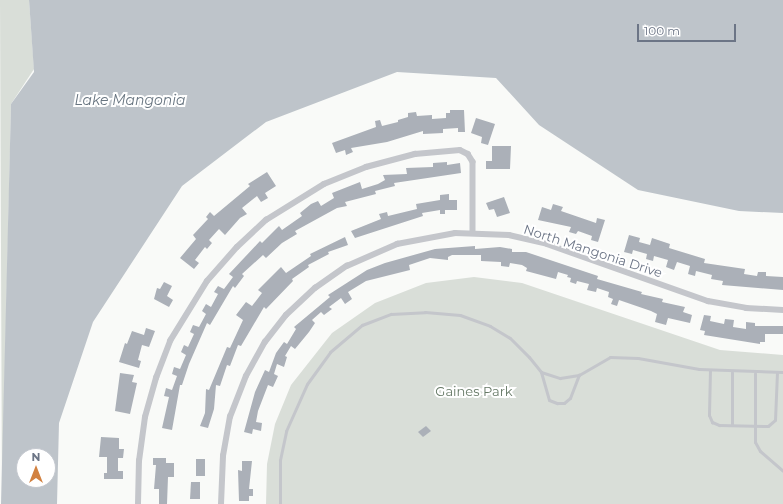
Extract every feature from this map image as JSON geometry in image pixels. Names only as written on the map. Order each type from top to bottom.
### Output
[{"type":"street","points":[[138,504],[139,462],[145,416],[156,378],[170,341],[207,281],[237,247],[266,220],[310,191],[366,167],[415,154],[460,150],[468,154],[473,162],[473,232]]},
{"type":"street","name":"North Mangonia Drive","points":[[221,504],[226,436],[238,394],[258,353],[286,315],[331,276],[378,251],[429,236],[473,232],[508,235],[547,244],[708,301],[746,308],[783,310]]},
{"type":"lane","points":[[280,504],[280,460],[289,425],[307,384],[330,352],[362,325],[391,314],[425,312],[460,315],[490,326],[510,338],[541,372],[549,400],[557,403],[564,403],[570,398],[579,375]]},
{"type":"lane","points":[[541,372],[560,378],[579,375],[610,357],[638,358],[710,370],[732,372],[783,372]]},
{"type":"lane","points":[[710,370],[709,415],[712,422],[719,425],[768,426],[775,420],[776,372]]},
{"type":"lane","points":[[732,372],[732,425]]},
{"type":"lane","points":[[755,373],[755,442],[760,451],[783,471]]},
{"type":"green space","points":[[0,0],[29,0],[34,69],[11,104],[2,504]]},
{"type":"green space","name":"Gaines Park","points":[[474,277],[522,283],[720,350],[783,355],[783,504],[266,504],[267,464],[275,424],[291,385],[332,333],[375,303],[426,283]]},
{"type":"water","name":"Lake Mangonia","points":[[29,0],[783,0],[783,213],[739,211],[638,190],[539,125],[496,78],[397,72],[266,122],[182,186],[93,322],[59,423],[57,504],[1,504],[11,104],[34,72]]},
{"type":"building","points":[[450,110],[464,110],[465,132],[458,132],[458,128],[443,129],[443,133],[423,134],[423,131],[387,142],[351,148],[353,152],[346,155],[345,150],[336,153],[332,143],[376,127],[375,121],[380,120],[382,126],[398,122],[398,120],[408,117],[408,113],[416,112],[417,116],[432,115],[432,119],[446,118],[446,113],[450,113]]},
{"type":"building","points":[[476,118],[495,124],[488,145],[481,143],[482,137],[471,133]]},
{"type":"building","points":[[492,146],[511,146],[510,169],[486,169],[486,161],[492,161]]},
{"type":"building","points":[[447,162],[447,165],[460,163],[461,173],[394,183],[395,186],[375,191],[376,194],[345,202],[347,206],[337,208],[295,231],[297,234],[282,243],[266,258],[263,255],[242,274],[244,276],[235,288],[233,286],[210,325],[207,323],[189,364],[182,385],[180,385],[172,430],[162,428],[169,397],[164,396],[166,388],[172,390],[177,376],[172,374],[174,367],[180,369],[186,355],[181,352],[184,345],[188,347],[194,334],[190,332],[193,325],[199,327],[206,314],[202,311],[206,304],[211,307],[218,294],[214,292],[218,286],[224,289],[233,277],[229,274],[260,241],[262,243],[279,226],[282,230],[302,216],[300,213],[311,204],[318,201],[321,206],[334,198],[332,193],[360,182],[362,189],[378,184],[385,180],[383,175],[407,174],[406,168],[433,167],[433,163]]},
{"type":"building","points":[[267,172],[276,186],[265,193],[268,198],[261,202],[257,196],[242,208],[247,214],[240,218],[225,235],[219,229],[209,240],[212,243],[207,249],[205,247],[195,260],[199,263],[194,269],[180,258],[196,239],[193,235],[208,219],[206,217],[210,212],[214,216],[250,186],[248,184]]},
{"type":"building","points":[[449,194],[449,200],[457,200],[457,210],[445,210],[445,214],[440,214],[440,210],[422,213],[423,216],[355,238],[351,231],[381,219],[379,214],[387,212],[388,216],[417,209],[416,204],[440,200],[440,195]]},
{"type":"building","points":[[504,197],[510,213],[497,217],[494,209],[489,210],[486,203]]},
{"type":"building","points":[[553,204],[563,207],[561,211],[596,223],[597,218],[605,220],[598,242],[591,240],[592,236],[578,231],[576,234],[569,232],[571,227],[538,220],[542,207],[551,210]]},
{"type":"building","points":[[629,235],[640,238],[639,242],[650,245],[652,238],[670,244],[669,248],[705,259],[704,263],[745,269],[744,274],[757,276],[758,272],[766,272],[766,276],[783,277],[783,290],[722,285],[723,281],[711,279],[712,275],[696,271],[695,276],[688,274],[690,266],[677,262],[674,270],[666,267],[668,260],[654,256],[653,261],[646,259],[647,254],[633,250],[632,254],[624,252]]},
{"type":"building","points":[[345,237],[348,245],[328,252],[329,254],[308,265],[309,267],[292,279],[293,281],[266,309],[264,307],[241,346],[238,345],[230,366],[227,365],[220,386],[216,385],[214,409],[208,428],[200,426],[205,413],[206,389],[209,390],[227,347],[230,348],[243,320],[236,315],[246,302],[252,306],[262,293],[258,290],[281,267],[286,273],[311,256],[310,254]]},
{"type":"building","points":[[475,246],[475,249],[500,247],[512,249],[512,252],[526,252],[598,276],[597,279],[642,292],[641,294],[663,299],[662,302],[685,307],[683,312],[692,315],[690,323],[668,318],[666,325],[655,322],[657,314],[619,300],[617,306],[611,304],[613,299],[608,297],[609,292],[597,288],[596,292],[587,290],[589,284],[577,281],[576,284],[570,282],[571,278],[567,277],[568,275],[558,272],[556,279],[526,271],[527,268],[522,265],[510,263],[509,267],[501,266],[501,262],[481,261],[481,255],[452,255],[448,257],[448,260],[430,258],[409,265],[410,270],[366,281],[348,292],[352,299],[345,304],[341,298],[329,307],[332,309],[324,315],[321,312],[312,320],[315,323],[309,332],[295,349],[291,346],[285,356],[287,357],[284,367],[277,364],[274,374],[278,376],[273,387],[268,385],[258,411],[256,422],[262,423],[261,431],[253,429],[252,434],[244,432],[255,392],[265,370],[269,372],[276,353],[284,342],[287,344],[296,329],[294,327],[330,297],[328,295],[367,270],[385,263],[435,249]]},
{"type":"building","points":[[164,282],[172,286],[167,296],[173,300],[169,307],[154,299],[157,288],[160,289]]},
{"type":"building","points":[[704,315],[711,316],[710,321],[724,324],[725,319],[734,320],[733,327],[746,329],[746,322],[755,323],[755,326],[783,326],[783,334],[765,334],[765,342],[760,342],[760,344],[704,335],[705,331],[700,330]]},
{"type":"building","points":[[146,328],[155,331],[149,347],[142,345],[138,360],[141,361],[139,368],[119,362],[125,343],[127,344],[132,331],[144,335]]},
{"type":"building","points":[[120,373],[134,375],[132,382],[137,383],[130,414],[115,411]]},
{"type":"building","points":[[426,426],[431,431],[423,437],[418,432]]},
{"type":"building","points":[[101,437],[119,438],[119,449],[124,449],[123,458],[118,458],[118,471],[123,471],[123,479],[104,479],[104,473],[107,473],[107,457],[99,457]]},
{"type":"building","points":[[153,458],[166,458],[166,463],[174,463],[174,477],[168,477],[167,504],[159,504],[159,489],[154,489],[156,465],[153,465]]},
{"type":"building","points":[[196,459],[205,459],[205,476],[196,476]]},
{"type":"building","points":[[242,461],[252,461],[249,489],[253,489],[253,496],[249,496],[249,501],[239,501],[238,470],[242,471]]},
{"type":"building","points":[[191,482],[200,482],[200,499],[190,499]]}]
